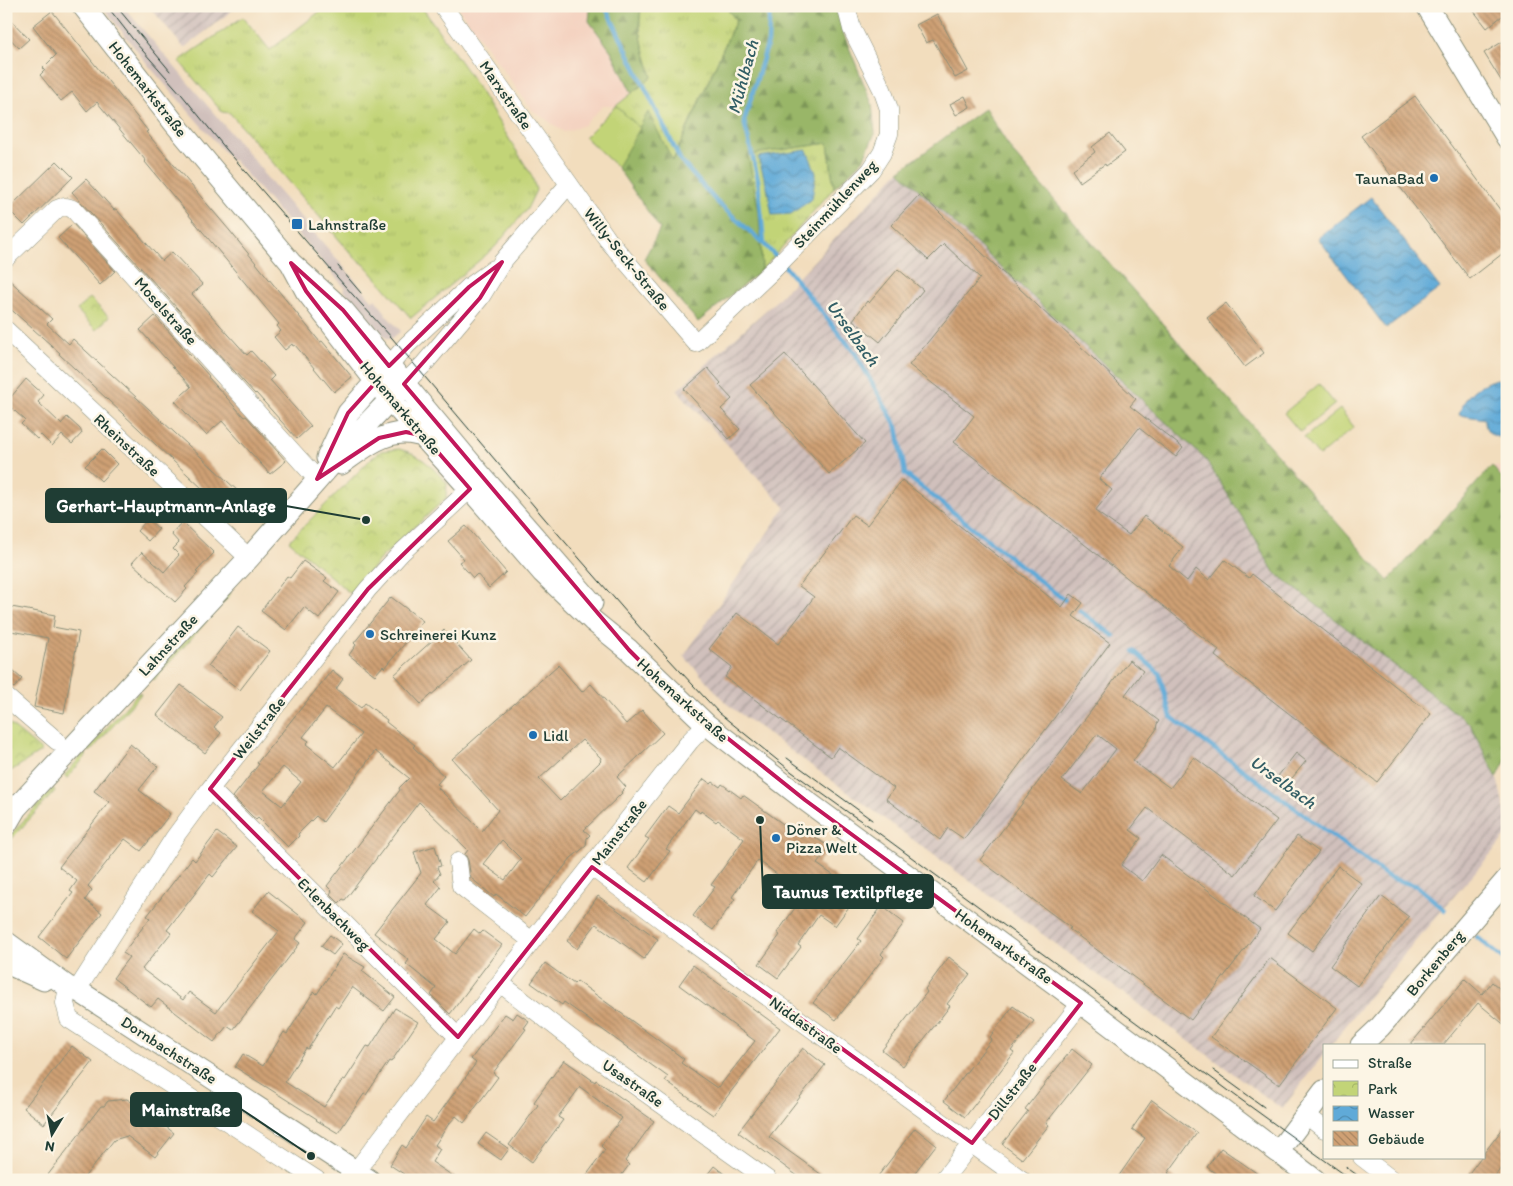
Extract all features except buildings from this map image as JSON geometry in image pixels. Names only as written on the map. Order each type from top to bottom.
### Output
[{"type":"street","name":"Hohemarkstraße","points":[[83,6],[175,124],[291,263],[342,310],[382,374],[390,400],[424,436],[543,573],[592,620],[628,650],[706,724],[805,800],[1081,1003],[1314,1180]]},
{"type":"street","name":"Marxstraße","points":[[443,6],[569,184]]},
{"type":"street","name":"Steinmühlenweg","points":[[696,343],[780,263],[871,170],[882,153],[889,134],[889,109],[882,89],[852,29],[846,6]]},
{"type":"street","points":[[1426,6],[1507,138]]},
{"type":"street","points":[[382,374],[408,345],[468,287],[502,262],[569,184]]},
{"type":"street","name":"Willy-Seck-Straße","points":[[569,184],[608,240],[696,343]]},
{"type":"street","name":"Moselstraße","points":[[6,258],[57,209],[62,206],[69,206],[318,479]]},
{"type":"street","points":[[404,384],[424,364],[480,298],[502,262]]},
{"type":"street","name":"Hohemarkstraße","points":[[291,263],[306,292],[382,374],[404,384],[420,401],[600,612],[628,650]]},
{"type":"street","name":"Rheinstraße","points":[[6,330],[249,558]]},
{"type":"street","name":"Lahnstraße","points":[[318,479],[348,413],[382,374]]},
{"type":"street","name":"Lahnstraße","points":[[10,815],[249,558],[404,384]]},
{"type":"street","name":"Lahnstraße","points":[[318,479],[379,438],[392,433],[406,432],[424,436]]},
{"type":"street","name":"Weilstraße","points":[[72,988],[174,838],[210,789],[368,589],[401,553],[470,489]]},
{"type":"street","points":[[6,697],[57,741]]},
{"type":"street","name":"Mainstraße","points":[[357,1177],[458,1038],[532,941],[690,741],[706,724]]},
{"type":"street","name":"Erlenbachweg","points":[[210,789],[458,1038]]},
{"type":"street","points":[[458,862],[461,886],[532,941]]},
{"type":"street","name":"Niddastraße","points":[[592,867],[686,938],[1022,1180]]},
{"type":"street","name":"Borkenberg","points":[[1362,1044],[1380,1027],[1507,880]]},
{"type":"street","name":"Dornbachstraße","points":[[6,942],[72,988],[357,1177]]},
{"type":"street","name":"Dornbachstraße","points":[[6,963],[54,985],[72,988]]},
{"type":"street","name":"Usastraße","points":[[500,983],[591,1054],[768,1180]]},
{"type":"street","name":"Dornbachstraße","points":[[72,988],[66,1003],[69,1019],[317,1180]]},
{"type":"street","name":"Dillstraße","points":[[943,1180],[1081,1003]]},
{"type":"street","points":[[1278,1152],[1323,1092]]},
{"type":"street","points":[[1305,1114],[1323,1128]]},
{"type":"street","points":[[1363,1158],[1392,1180]]},
{"type":"highlighted area","points":[[502,262],[480,298],[404,384],[629,650],[676,697],[805,800],[1081,1003],[972,1143],[592,867],[458,1037],[210,789],[368,589],[470,489],[424,436],[406,432],[379,438],[317,479],[348,413],[376,382],[306,291],[291,263],[343,310],[389,366],[469,287]]},
{"type":"shaded area","points":[[102,6],[123,6],[262,172],[401,331],[391,339],[386,338],[343,290],[345,288],[234,160],[232,161],[149,66]]},
{"type":"shaded area","points":[[149,6],[238,6],[184,48]]},
{"type":"shaded area","points":[[457,6],[588,6],[590,12],[589,21],[611,51],[632,93],[616,106],[603,106],[584,125],[564,132],[532,110]]},
{"type":"shaded area","points":[[899,171],[1206,460],[1274,572],[1470,724],[1497,778],[1507,819],[1507,835],[1424,931],[1332,1044],[1323,1044],[1323,1055],[1282,1109],[727,704],[684,656],[785,507],[677,390],[776,301]]},
{"type":"shaded area","points":[[1492,466],[1507,468],[1507,484]]},
{"type":"green space","points":[[327,6],[421,6],[469,74],[532,176],[536,190],[527,209],[494,248],[411,318],[365,265],[355,258],[230,113],[222,112],[179,61],[243,17],[270,50]]},
{"type":"green space","points":[[588,6],[642,6],[640,15],[641,33],[652,77],[632,93],[611,51],[589,21],[590,12]]},
{"type":"green space","points":[[642,6],[725,6],[736,20],[672,162],[648,113],[640,128],[616,106],[652,77],[641,33],[640,15]]},
{"type":"green space","points":[[725,6],[837,6],[844,35],[872,104],[875,133],[863,160],[834,188],[828,143],[748,155],[759,212],[762,270],[698,322],[644,259],[660,229],[617,167],[648,112],[673,161],[736,20]]},
{"type":"green space","points":[[616,106],[640,128],[617,167],[585,137]]},
{"type":"green space","points":[[985,108],[1013,153],[1388,581],[1492,466],[1507,484],[1507,757],[1497,778],[1470,724],[1274,572],[1206,460],[899,171]]},
{"type":"green space","points":[[828,143],[834,188],[762,270],[759,212],[747,155]]},
{"type":"green space","points":[[90,298],[109,317],[96,330],[77,310]]},
{"type":"green space","points":[[1319,384],[1335,404],[1300,432],[1284,413]]},
{"type":"green space","points":[[1340,409],[1354,427],[1319,456],[1304,438]]},
{"type":"green space","points":[[399,449],[414,454],[436,471],[447,483],[446,498],[380,559],[351,594],[289,541],[372,458],[381,451]]},
{"type":"green space","points":[[231,592],[154,680],[152,678],[228,593]]},
{"type":"green space","points":[[139,692],[141,694],[90,752],[88,749]]},
{"type":"green space","points":[[6,721],[42,751],[6,774]]},
{"type":"green space","points":[[84,753],[87,755],[67,778],[64,776]]},
{"type":"green space","points":[[53,788],[55,791],[6,845],[6,840]]},
{"type":"water","points":[[807,150],[816,173],[812,199],[791,214],[772,215],[767,187],[758,157]]},
{"type":"water","points":[[1371,197],[1440,288],[1386,328],[1318,238]]},
{"type":"water","points":[[1496,379],[1506,380],[1503,404],[1507,406],[1507,436],[1502,437],[1494,436],[1488,431],[1485,419],[1459,415],[1464,402],[1472,392],[1482,384]]},
{"type":"waterway","name":"Urselbach","points":[[605,6],[681,161],[716,201],[778,259]]},
{"type":"waterway","name":"Mühlbach","points":[[764,244],[758,179],[744,121],[768,42],[770,6]]},
{"type":"waterway","name":"Urselbach","points":[[783,264],[855,353],[897,427],[905,474],[1050,589],[1114,636]]},
{"type":"waterway","name":"Urselbach","points":[[1134,651],[1159,673],[1171,717],[1390,878],[1417,886],[1445,910]]},
{"type":"waterway","name":"Urselbach","points":[[1477,937],[1507,962]]},
{"type":"tram line","points":[[107,6],[135,42],[226,149],[392,338],[545,519],[642,630],[719,713],[792,772],[869,826],[1352,1180]]},
{"type":"tram line","points":[[116,6],[170,71]]},
{"type":"tram line","points":[[338,266],[361,293]]},
{"type":"tram line","points":[[787,758],[872,820]]},
{"type":"tram line","points":[[1213,1070],[1264,1107]]},
{"type":"tram line","points":[[1346,1167],[1364,1180]]},
{"type":"place","name":"TaunaBad","points":[[1434,178]]},
{"type":"place","name":"Lahnstraße","points":[[297,224]]},
{"type":"place","name":"Gerhart-Hauptmann-Anlage","points":[[366,520]]},
{"type":"place","name":"Schreinerei Kunz","points":[[370,634]]},
{"type":"place","name":"Lidl","points":[[533,735]]},
{"type":"place","name":"Taunus Textilpflege","points":[[760,820]]},
{"type":"place","name":"Döner & Pizza Welt","points":[[776,838]]},
{"type":"place","name":"Mainstraße","points":[[311,1156]]}]
